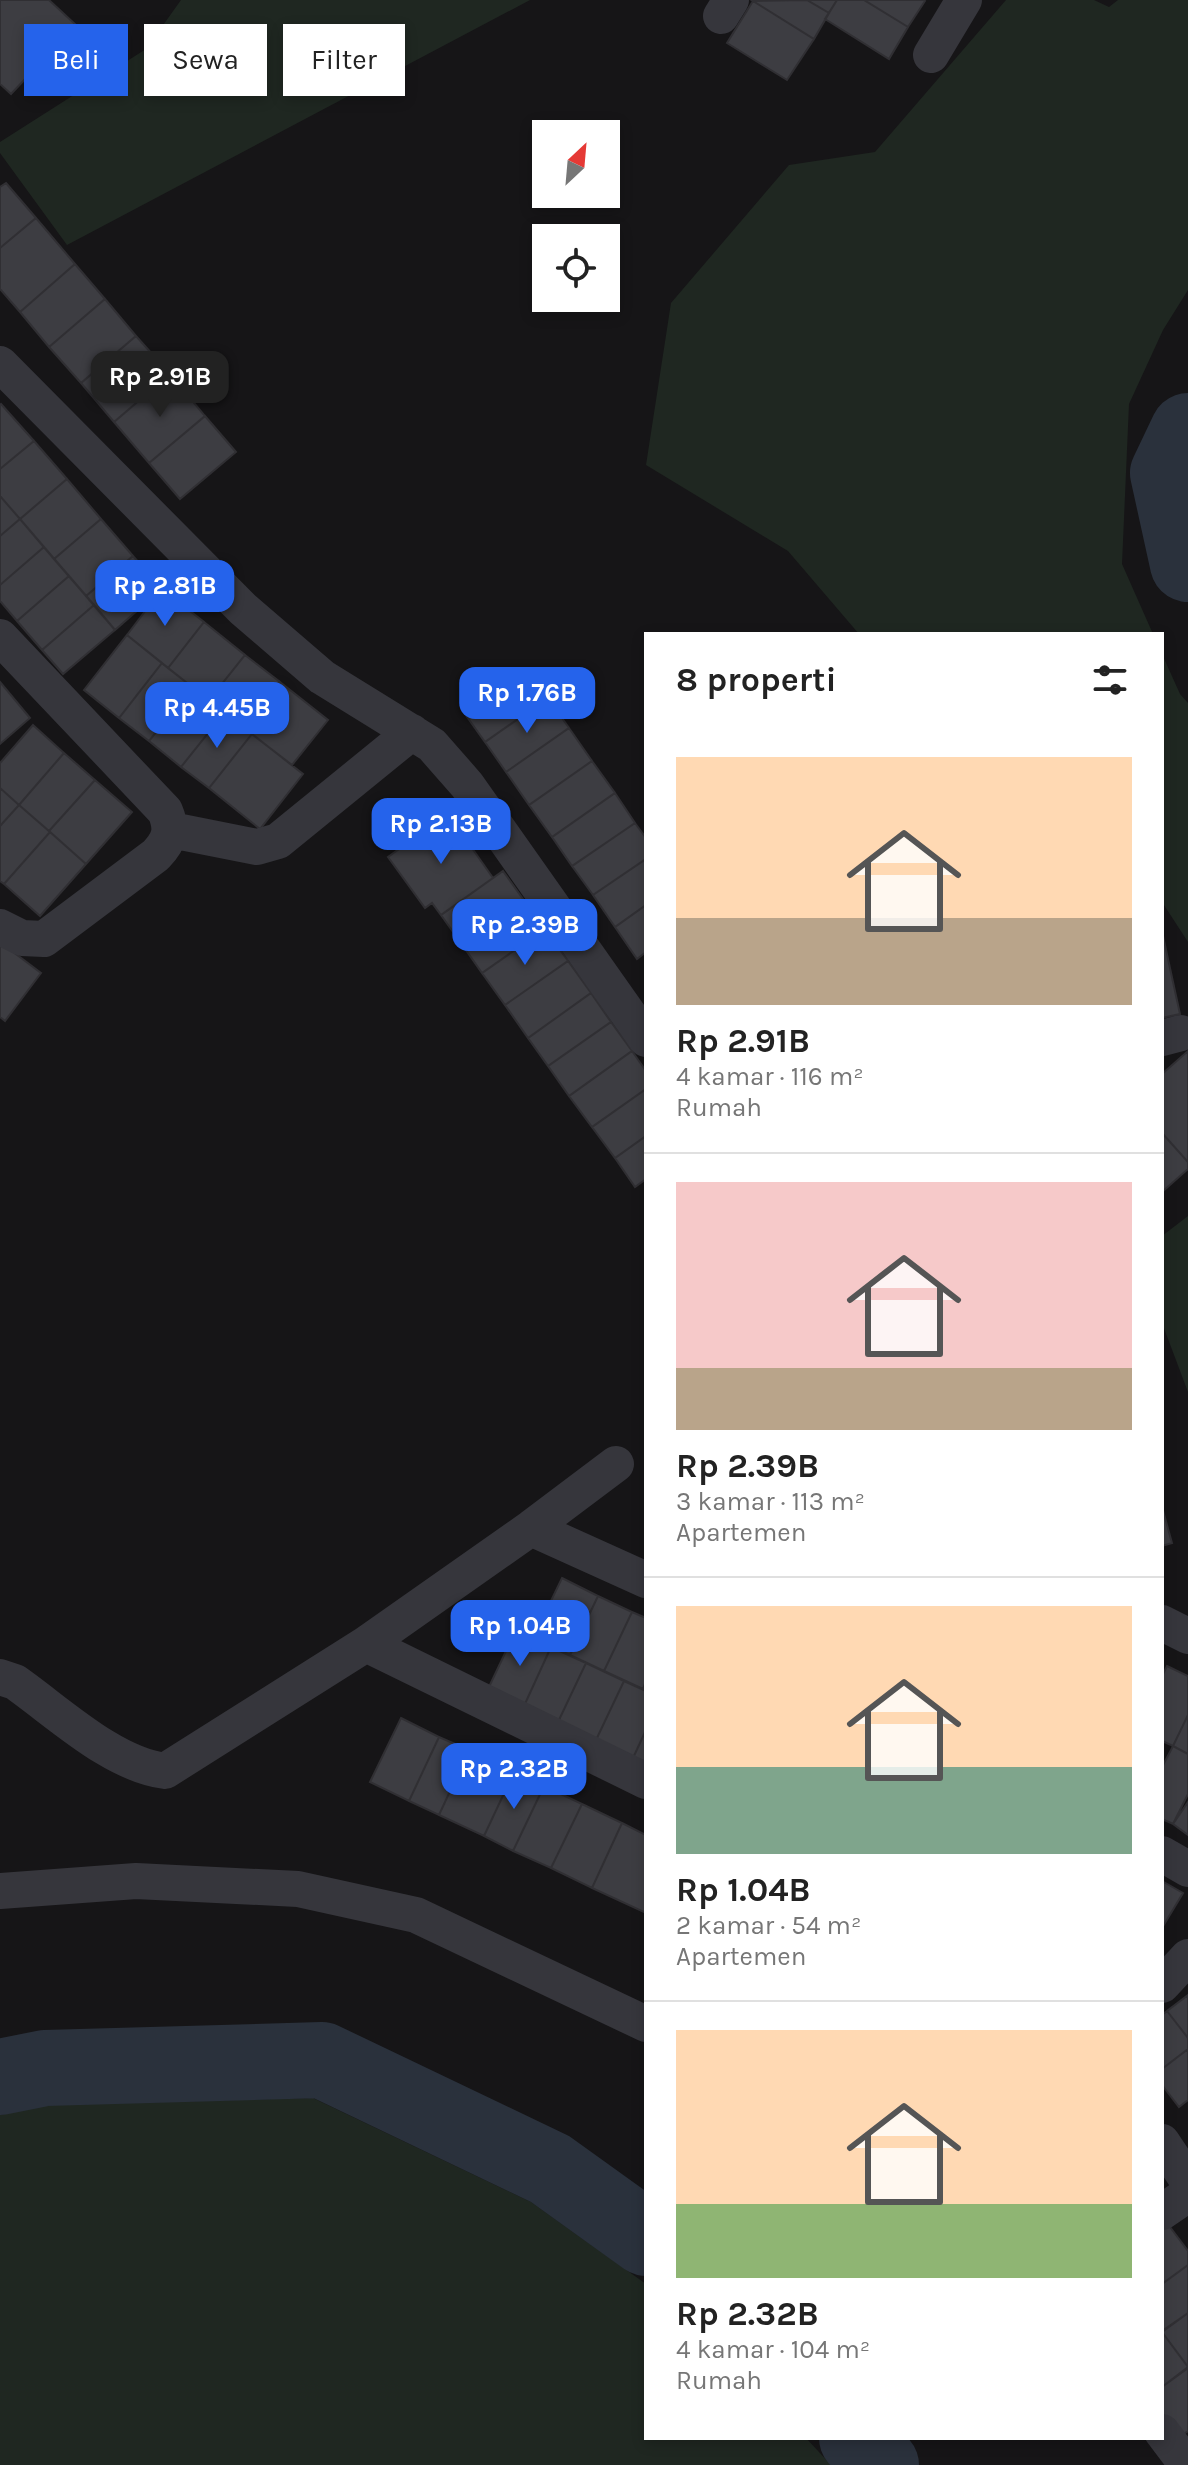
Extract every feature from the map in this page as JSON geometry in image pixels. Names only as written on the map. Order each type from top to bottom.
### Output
[{"type":"street","points":[[931,55],[964,0]]},
{"type":"street","points":[[0,364],[243,609],[322,677],[432,745],[467,785],[644,1036]]},
{"type":"street","points":[[0,637],[165,811],[171,830],[169,839],[156,855],[44,939],[22,938],[0,927]]},
{"type":"street","points":[[171,830],[257,847],[278,841],[412,732]]},
{"type":"street","points":[[0,1677],[15,1682],[118,1756],[144,1768],[165,1771],[366,1644],[616,1464]]},
{"type":"street","points":[[531,1528],[644,1579]]},
{"type":"street","points":[[1164,1624],[1188,1636]]},
{"type":"street","points":[[366,1644],[644,1780]]},
{"type":"street","points":[[1164,1855],[1188,1869]]},
{"type":"street","points":[[0,1891],[136,1881],[298,1889],[416,1915],[644,2023]]},
{"type":"street","points":[[1164,1983],[1188,1957]]},
{"type":"street","points":[[1164,2145],[1188,2181]]},
{"type":"street","points":[[1164,2211],[1188,2194]]},
{"type":"street","points":[[1164,2435],[1187,2465]]},
{"type":"shaded area","points":[[181,0],[530,0],[405,66],[405,24],[283,24],[283,96],[349,96],[67,245],[0,153],[0,142],[72,96],[128,96],[128,60],[144,50],[144,96],[267,96],[267,24],[164,24]]},
{"type":"shaded area","points":[[1006,0],[1094,0],[1109,7],[1118,0],[1188,0],[1188,290],[1163,330],[1129,404],[1122,564],[1152,632],[857,632],[788,551],[646,465],[671,303],[789,165],[875,152]]},
{"type":"shaded area","points":[[1164,658],[1180,694],[1188,703],[1188,942],[1164,905]]},
{"type":"shaded area","points":[[1188,1216],[1188,1392],[1164,1328],[1164,1234]]},
{"type":"shaded area","points":[[313,2098],[531,2202],[644,2283],[644,2440],[808,2440],[831,2465],[0,2465],[0,2115],[49,2105]]},
{"type":"building","points":[[0,0],[49,0],[75,24],[24,24],[24,80],[11,94],[0,84]]},
{"type":"building","points":[[807,0],[829,13],[814,39],[753,1]]},
{"type":"building","points":[[807,0],[837,0],[829,13]]},
{"type":"building","points":[[837,0],[864,0],[908,27],[889,59],[825,19]]},
{"type":"building","points":[[864,0],[924,0],[925,1],[908,27]]},
{"type":"building","points":[[753,1],[814,39],[787,80],[727,43]]},
{"type":"building","points":[[6,183],[36,218],[0,248],[0,187]]},
{"type":"building","points":[[36,218],[75,264],[20,312],[0,289],[0,248]]},
{"type":"building","points":[[75,264],[105,299],[49,347],[20,312]]},
{"type":"building","points":[[105,299],[136,336],[81,383],[49,347]]},
{"type":"building","points":[[136,336],[170,374],[114,422],[81,383]]},
{"type":"building","points":[[170,374],[205,416],[149,463],[114,422]]},
{"type":"building","points":[[0,405],[34,441],[0,469]]},
{"type":"building","points":[[205,416],[236,452],[180,499],[149,463]]},
{"type":"building","points":[[34,441],[67,479],[20,519],[0,496],[0,469]]},
{"type":"building","points":[[67,479],[101,519],[54,559],[20,519]]},
{"type":"building","points":[[0,496],[20,519],[0,536]]},
{"type":"building","points":[[20,519],[44,547],[0,585],[0,536]]},
{"type":"building","points":[[101,519],[133,556],[86,596],[54,559]]},
{"type":"building","points":[[44,547],[69,576],[17,621],[0,601],[0,585]]},
{"type":"building","points":[[133,556],[162,589],[115,630],[86,596]]},
{"type":"building","points":[[69,576],[94,605],[42,650],[17,621]]},
{"type":"building","points":[[162,589],[204,622],[168,668],[127,635]]},
{"type":"building","points":[[94,605],[115,630],[63,674],[42,650]]},
{"type":"building","points":[[204,622],[245,655],[209,700],[168,668]]},
{"type":"building","points":[[127,635],[162,663],[119,718],[84,690]]},
{"type":"building","points":[[245,655],[280,682],[244,728],[209,700]]},
{"type":"building","points":[[162,663],[192,687],[149,741],[119,718]]},
{"type":"building","points":[[528,670],[548,698],[485,742],[465,714]]},
{"type":"building","points":[[0,682],[30,718],[0,744]]},
{"type":"building","points":[[280,682],[328,720],[292,765],[244,728]]},
{"type":"building","points":[[192,687],[225,712],[181,767],[149,741]]},
{"type":"building","points":[[548,698],[569,728],[506,772],[485,742]]},
{"type":"building","points":[[225,712],[252,734],[209,788],[181,767]]},
{"type":"building","points":[[33,725],[64,753],[19,805],[0,788],[0,763]]},
{"type":"building","points":[[569,728],[592,761],[529,805],[506,772]]},
{"type":"building","points":[[252,734],[303,774],[260,829],[209,788]]},
{"type":"building","points":[[64,753],[95,780],[49,831],[19,805]]},
{"type":"building","points":[[592,761],[615,793],[552,837],[529,805]]},
{"type":"building","points":[[95,780],[132,812],[86,864],[49,831]]},
{"type":"building","points":[[0,788],[19,805],[0,826]]},
{"type":"building","points":[[615,793],[635,823],[572,866],[552,837]]},
{"type":"building","points":[[19,805],[50,832],[4,884],[0,881],[0,826]]},
{"type":"building","points":[[448,814],[493,878],[441,915],[432,903],[425,908],[388,857]]},
{"type":"building","points":[[635,823],[644,835],[644,860],[593,895],[572,866]]},
{"type":"building","points":[[50,832],[86,864],[40,916],[4,884]]},
{"type":"building","points":[[644,860],[644,906],[615,927],[593,895]]},
{"type":"building","points":[[503,871],[523,899],[461,943],[441,915]]},
{"type":"building","points":[[523,899],[545,929],[482,973],[461,943]]},
{"type":"building","points":[[644,906],[644,954],[637,959],[615,927]]},
{"type":"building","points":[[545,929],[568,961],[505,1005],[482,973]]},
{"type":"building","points":[[1164,941],[1180,1014],[1164,1018]]},
{"type":"building","points":[[0,942],[41,973],[5,1021],[0,1017]]},
{"type":"building","points":[[568,961],[591,993],[528,1038],[505,1005]]},
{"type":"building","points":[[591,993],[611,1022],[548,1066],[528,1038]]},
{"type":"building","points":[[611,1022],[632,1051],[569,1096],[548,1066]]},
{"type":"building","points":[[632,1051],[644,1068],[644,1090],[592,1127],[569,1096]]},
{"type":"building","points":[[1188,1051],[1188,1162],[1164,1135],[1164,1072]]},
{"type":"building","points":[[644,1090],[644,1137],[615,1158],[592,1127]]},
{"type":"building","points":[[1164,1135],[1188,1162],[1188,1169],[1164,1190]]},
{"type":"building","points":[[644,1137],[644,1180],[635,1187],[615,1158]]},
{"type":"building","points":[[1164,1514],[1172,1543],[1164,1545]]},
{"type":"building","points":[[562,1578],[598,1596],[570,1655],[533,1638]]},
{"type":"building","points":[[598,1596],[632,1612],[604,1671],[570,1655]]},
{"type":"building","points":[[632,1612],[644,1617],[643,1689],[604,1671]]},
{"type":"building","points":[[516,1630],[551,1647],[524,1706],[488,1689]]},
{"type":"building","points":[[551,1647],[586,1663],[558,1722],[524,1706]]},
{"type":"building","points":[[586,1663],[624,1681],[596,1740],[558,1722]]},
{"type":"building","points":[[1167,1666],[1188,1676],[1188,1715],[1173,1746],[1164,1742],[1164,1672]]},
{"type":"building","points":[[624,1681],[644,1690],[644,1734],[633,1758],[596,1740]]},
{"type":"building","points":[[1188,1715],[1188,1754],[1173,1746]]},
{"type":"building","points":[[401,1718],[439,1737],[409,1801],[370,1782]]},
{"type":"building","points":[[644,1734],[644,1763],[633,1758]]},
{"type":"building","points":[[439,1737],[469,1750],[439,1815],[409,1801]]},
{"type":"building","points":[[1173,1746],[1188,1754],[1188,1794],[1173,1824],[1164,1820],[1164,1763]]},
{"type":"building","points":[[469,1750],[514,1772],[484,1836],[439,1815]]},
{"type":"building","points":[[514,1772],[544,1786],[513,1851],[484,1836]]},
{"type":"building","points":[[544,1786],[582,1804],[551,1868],[513,1851]]},
{"type":"building","points":[[1188,1802],[1188,1835],[1173,1824]]},
{"type":"building","points":[[582,1804],[622,1823],[592,1888],[551,1868]]},
{"type":"building","points":[[622,1823],[644,1834],[644,1912],[592,1888]]},
{"type":"building","points":[[1164,1882],[1183,1893],[1164,1925]]},
{"type":"building","points":[[1188,1995],[1188,2038],[1167,2011]]},
{"type":"building","points":[[1167,2011],[1188,2038],[1188,2049],[1164,2067],[1164,2013]]},
{"type":"building","points":[[1188,2049],[1188,2100],[1179,2107],[1164,2088],[1164,2067]]},
{"type":"building","points":[[1167,2223],[1188,2251],[1188,2265],[1164,2283],[1164,2225]]},
{"type":"building","points":[[1188,2265],[1188,2313],[1164,2330],[1164,2283]]},
{"type":"building","points":[[1188,2313],[1188,2367],[1164,2335],[1164,2331]]},
{"type":"building","points":[[1164,2335],[1188,2367],[1164,2385]]},
{"type":"building","points":[[1188,2368],[1188,2431],[1174,2441],[1164,2428],[1164,2386]]},
{"type":"waterway","points":[[1188,431],[1168,473],[1188,564]]},
{"type":"waterway","points":[[0,2077],[45,2068],[322,2060],[550,2169],[644,2237]]},
{"type":"waterway","points":[[859,2440],[881,2465]]}]
